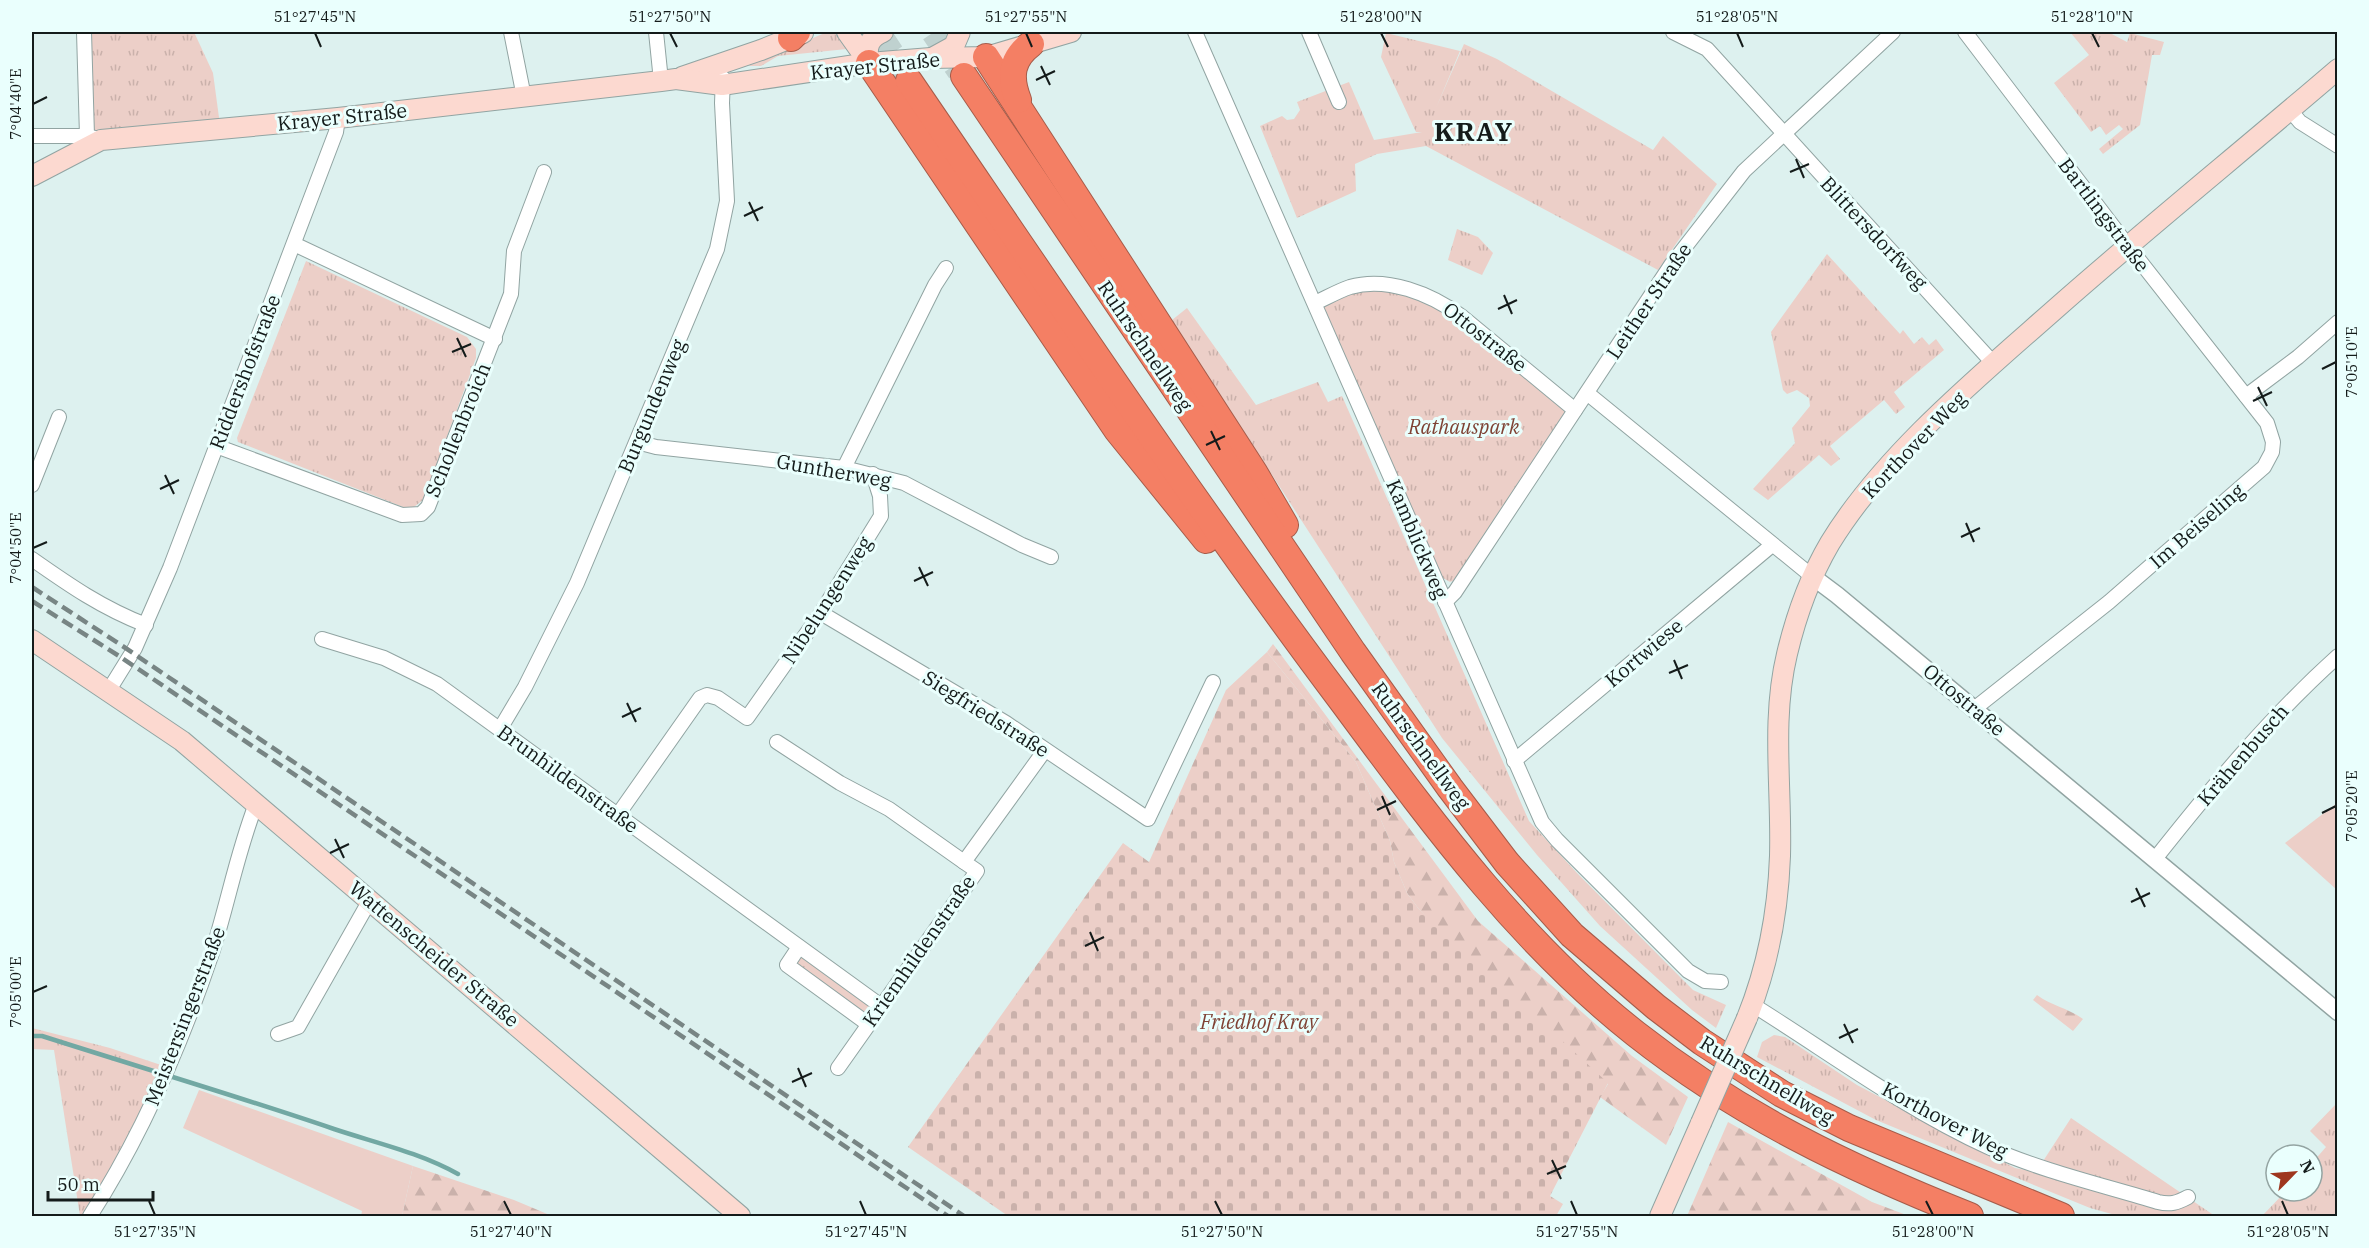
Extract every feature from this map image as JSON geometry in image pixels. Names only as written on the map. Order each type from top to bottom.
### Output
[{"type":"highway","points":[[1029,125],[1014,89],[1012,76],[1016,59],[1031,44]]},
{"type":"highway","points":[[986,57],[1254,472],[1307,564],[1353,652]]},
{"type":"highway","points":[[869,63],[1117,430],[1207,542],[1264,597]]},
{"type":"highway","name":"Ruhrschnellweg","points":[[964,76],[1353,652],[1450,789],[1515,872],[1572,935],[1656,1007],[1702,1042],[1782,1094],[1859,1132],[2061,1216]]},
{"type":"highway","name":"Ruhrschnellweg","points":[[909,81],[1264,597],[1457,854],[1509,916],[1590,996],[1652,1046],[1718,1094],[1768,1124],[1875,1177],[1970,1216]]},
{"type":"main road","points":[[847,32],[869,63]]},
{"type":"main road","points":[[869,63],[869,42],[874,36],[883,32]]},
{"type":"main road","points":[[931,58],[954,46],[960,32]]},
{"type":"main road","points":[[969,32],[986,57]]},
{"type":"main road","name":"Krayer Straße","points":[[669,80],[722,86],[869,63],[931,58],[986,57],[1066,32]]},
{"type":"main road","name":"Krayer Straße","points":[[32,176],[94,138],[338,118],[669,80],[726,63],[798,34]]},
{"type":"main road","name":"Korthover Weg","points":[[1750,1011],[1768,955],[1778,892],[1781,686],[1793,633],[1813,577],[1844,521],[1892,462],[1994,364],[2127,246],[2337,69]]},
{"type":"main road","name":"Wattenscheider Straße","points":[[32,640],[182,741],[740,1216]]},
{"type":"main road","points":[[1660,1216],[1750,1011]]},
{"type":"street","points":[[32,136],[94,138],[84,32]]},
{"type":"street","points":[[511,32],[524,97]]},
{"type":"street","points":[[656,32],[669,80]]},
{"type":"street","name":"Kamblickweg","points":[[1195,32],[1542,822],[1557,840],[1688,971],[1705,981],[1721,982]]},
{"type":"street","points":[[1309,32],[1339,102]]},
{"type":"street","name":"Blittersdorfweg","points":[[1673,32],[1707,49],[1994,364]]},
{"type":"street","name":"Leither Straße","points":[[1444,602],[1455,592],[1701,225],[1744,171],[1893,32]]},
{"type":"street","name":"Bartlingstraße","points":[[1965,32],[2127,246],[2246,396]]},
{"type":"street","name":"Burgundenweg","points":[[500,729],[525,687],[568,603],[720,239],[727,201],[722,86],[726,63]]},
{"type":"street","points":[[2290,110],[2300,122],[2337,146]]},
{"type":"street","name":"Riddershofstraße","points":[[109,690],[135,648],[170,568],[336,132],[338,118]]},
{"type":"street","name":"Schollenbroich","points":[[216,446],[402,515],[421,514],[428,507],[495,339],[511,294],[514,251],[544,172]]},
{"type":"street","points":[[294,244],[495,339]]},
{"type":"street","points":[[844,468],[935,285],[946,268]]},
{"type":"street","name":"Ottostraße","points":[[1315,303],[1351,287],[1388,284],[1427,296],[1446,304],[1461,315],[1575,410]]},
{"type":"street","points":[[2246,396],[2298,357],[2337,322]]},
{"type":"street","name":"Ottostraße","points":[[1587,393],[1974,709],[2337,1012]]},
{"type":"street","name":"Im Beiseling","points":[[1974,709],[2109,602],[2264,467],[2272,452],[2271,433],[2267,423],[2246,396]]},
{"type":"street","points":[[32,484],[59,417]]},
{"type":"street","name":"Guntherweg","points":[[637,442],[656,447],[844,468],[873,474],[904,483],[1022,545],[1051,557]]},
{"type":"street","name":"Nibelungenweg","points":[[617,816],[700,698],[707,694],[718,698],[747,718],[821,613],[881,516],[880,496],[873,474]]},
{"type":"street","name":"Kortwiese","points":[[1514,761],[1772,544]]},
{"type":"street","points":[[32,559],[86,597],[115,613],[146,625]]},
{"type":"street","name":"Siegfriedstraße","points":[[821,613],[1006,723],[1148,819],[1213,682]]},
{"type":"street","name":"Brunhildenstraße","points":[[322,639],[384,658],[430,681],[500,729],[882,1006]]},
{"type":"street","name":"Krähenbusch","points":[[2155,859],[2257,735],[2303,687],[2337,656]]},
{"type":"street","points":[[777,741],[840,783],[889,809],[964,862]]},
{"type":"street","name":"Kriemhildenstraße","points":[[838,1068],[977,871],[964,862],[1045,750]]},
{"type":"street","name":"Meistersingerstraße","points":[[90,1216],[115,1178],[174,1053],[212,951],[256,804]]},
{"type":"street","points":[[278,1034],[298,1028],[370,900]]},
{"type":"street","points":[[799,947],[787,965],[868,1024]]},
{"type":"street","name":"Korthover Weg","points":[[1750,1011],[1906,1103],[1988,1147],[2036,1165],[2158,1202],[2177,1203],[2187,1197]]},
{"type":"green space","points":[[85,32],[194,32],[213,73],[220,125],[88,135]]},
{"type":"green space","points":[[827,32],[834,32],[847,49],[778,56],[761,66],[748,66]]},
{"type":"green space","points":[[2070,32],[2108,32],[2127,42],[2130,33],[2164,42],[2160,55],[2152,55],[2140,125],[2103,154],[2099,149],[2123,129],[2119,125],[2106,135],[2100,126],[2091,132],[2054,83],[2089,55]]},
{"type":"green space","points":[[1386,33],[1460,51],[1436,108],[1464,44],[1497,59],[1653,150],[1663,136],[1717,184],[1658,270],[1426,146],[1377,154],[1355,164],[1356,191],[1297,218],[1260,126],[1282,116],[1287,120],[1294,119],[1300,110],[1297,102],[1349,82],[1374,140],[1422,132],[1416,132],[1381,57]]},
{"type":"green space","points":[[1457,229],[1478,237],[1493,253],[1482,275],[1448,260]]},
{"type":"green space","points":[[1827,254],[1900,334],[1903,330],[1914,344],[1922,337],[1929,345],[1936,339],[1944,350],[1894,392],[1905,407],[1896,414],[1884,400],[1830,446],[1840,459],[1831,466],[1819,455],[1768,500],[1753,489],[1795,443],[1792,428],[1810,406],[1809,398],[1797,390],[1787,394],[1783,390],[1771,332]]},
{"type":"green space","points":[[306,261],[467,337],[476,349],[476,358],[424,499],[414,507],[403,507],[238,442],[237,438]]},
{"type":"green space","name":"Rathauspark","points":[[1387,288],[1444,307],[1570,413],[1460,578],[1450,582],[1443,578],[1322,307],[1352,293]]},
{"type":"green space","points":[[1187,308],[1256,405],[1318,382],[1328,402],[1342,396],[1529,821],[1693,990],[1726,1005],[1716,1028],[1692,1010],[1600,926],[1537,855],[1442,738],[1172,320]]},
{"type":"green space","points":[[1273,644],[1478,921],[1632,1056],[1688,1097],[1666,1145],[1600,1097],[1608,1084],[1543,1032],[1418,908],[1407,893],[1394,862],[1390,841],[1356,762],[1267,652]]},
{"type":"green space","name":"Friedhof Kray","points":[[1267,652],[1356,762],[1390,841],[1394,862],[1407,893],[1418,908],[1608,1083],[1550,1196],[1563,1204],[1556,1216],[1008,1216],[908,1147],[1123,843],[1149,862],[1226,690]]},
{"type":"green space","points":[[2337,803],[2337,890],[2285,843]]},
{"type":"green space","points":[[800,949],[879,1006],[868,1023],[789,964]]},
{"type":"green space","points":[[2037,995],[2083,1019],[2073,1031],[2033,1000]]},
{"type":"green space","points":[[32,1028],[110,1048],[167,1067],[89,1216],[80,1216],[54,1050],[32,1049]]},
{"type":"green space","points":[[1774,1035],[1785,1037],[1857,1085],[2015,1168],[2036,1172],[2071,1118],[2215,1216],[2119,1216],[2090,1208],[1876,1120],[1757,1057],[1762,1042]]},
{"type":"green space","points":[[199,1090],[413,1166],[402,1216],[361,1216],[362,1211],[183,1128]]},
{"type":"green space","points":[[2337,1103],[2337,1216],[2262,1216],[2274,1203],[2324,1203],[2324,1149],[2326,1147],[2310,1131]]},
{"type":"green space","points":[[1728,1122],[1872,1202],[1909,1216],[1687,1216]]},
{"type":"green space","points":[[413,1166],[514,1200],[552,1216],[402,1216]]},
{"type":"waterway","points":[[32,1036],[42,1036],[397,1148],[458,1174]]},
{"type":"tunnel","points":[[877,32],[908,79]]},
{"type":"tunnel","points":[[934,32],[960,71]]},
{"type":"railway","points":[[32,587],[964,1216]]},
{"type":"railway","points":[[32,601],[119,656],[948,1216]]},
{"type":"district","name":"KRAY","points":[[1474,132]]}]
